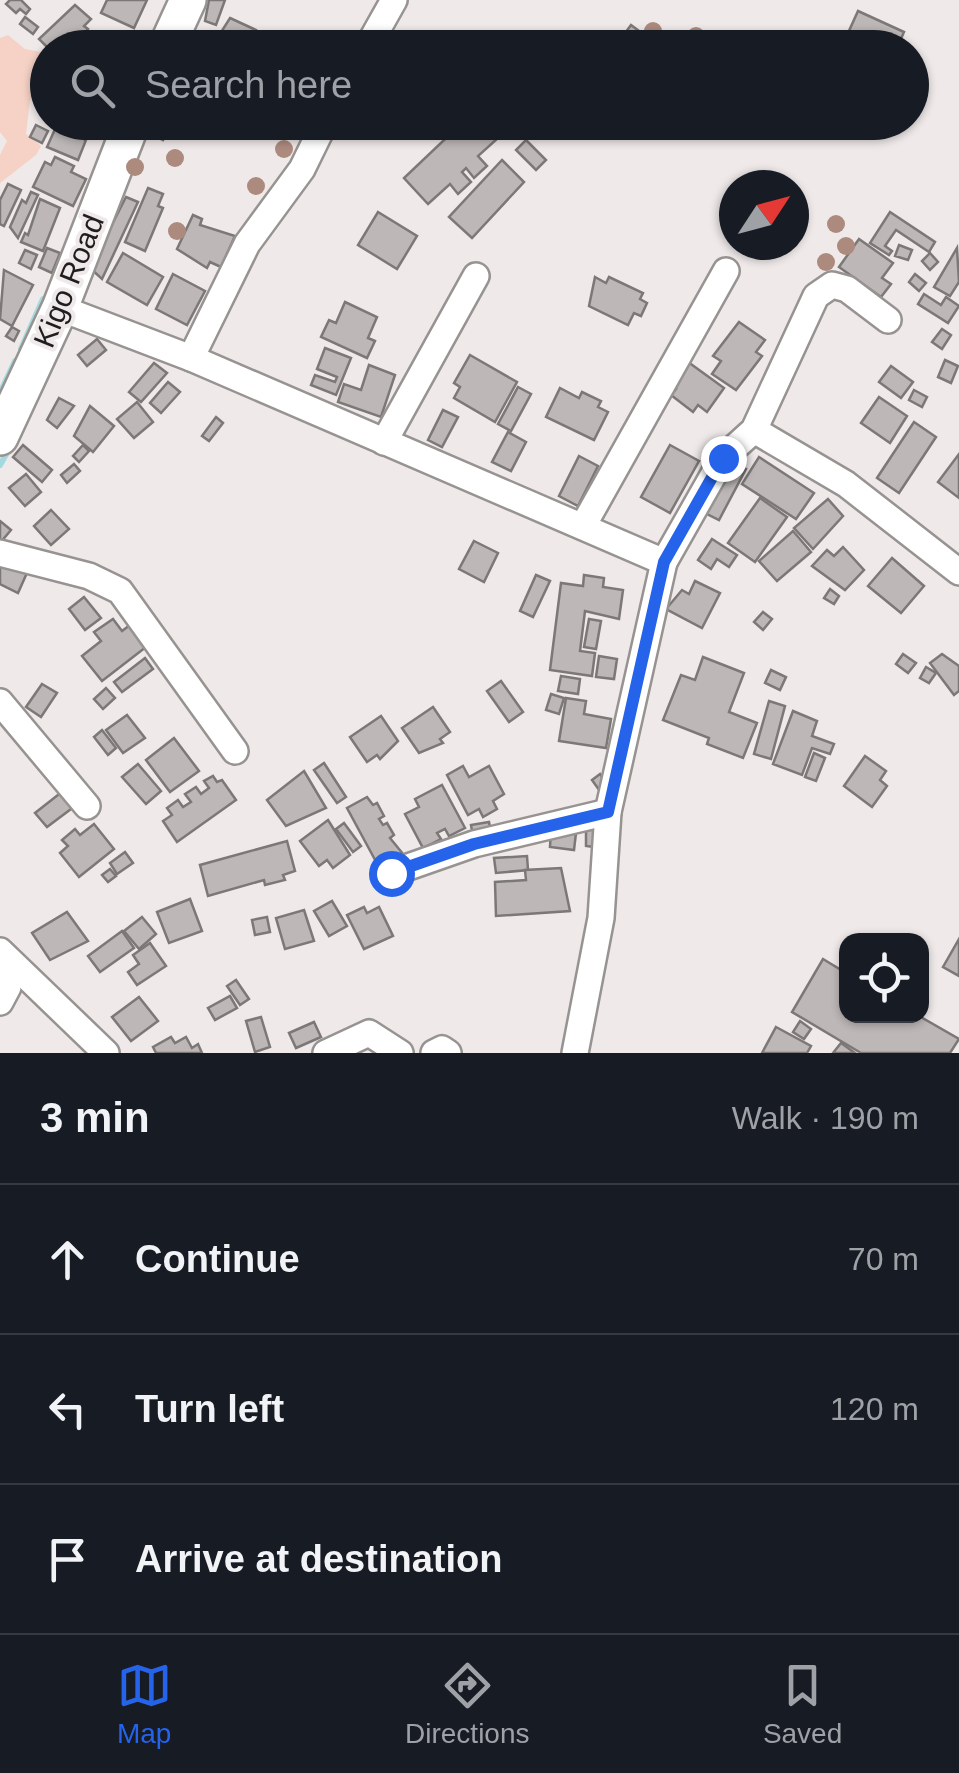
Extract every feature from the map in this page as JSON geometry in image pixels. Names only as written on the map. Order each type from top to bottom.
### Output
[{"type":"street","points":[[174,30],[188,0]]},
{"type":"street","points":[[378,30],[394,0]]},
{"type":"street","name":"Kigo Road","points":[[0,436],[60,308],[125,140]]},
{"type":"street","points":[[191,358],[247,244],[302,170],[316,140]]},
{"type":"street","points":[[583,526],[726,271]]},
{"type":"street","points":[[384,442],[476,276]]},
{"type":"street","points":[[575,1053],[601,918],[608,812],[664,562],[723,458],[754,430],[816,296],[832,285],[846,289],[888,320]]},
{"type":"street","points":[[60,308],[191,358],[664,562]]},
{"type":"street","points":[[754,430],[846,484],[959,572]]},
{"type":"street","points":[[0,553],[89,576],[120,592],[235,751]]},
{"type":"street","points":[[0,702],[87,806]]},
{"type":"street","points":[[391,873],[474,844],[608,812]]},
{"type":"street","points":[[0,1002],[8,986],[3,955]]},
{"type":"street","points":[[3,955],[106,1053]]},
{"type":"street","points":[[326,1053],[369,1033],[400,1053]]},
{"type":"street","points":[[434,1053],[442,1049],[448,1053]]},
{"type":"shaded area","points":[[8,35],[30,50],[26,134],[41,146],[36,155],[0,183],[0,155],[7,141],[0,132],[0,38]]},
{"type":"building","points":[[21,0],[30,9],[26,14],[20,9],[16,13],[6,4]]},
{"type":"building","points":[[107,0],[147,0],[134,28],[101,13]]},
{"type":"building","points":[[209,0],[225,0],[216,25],[205,21]]},
{"type":"building","points":[[75,5],[91,19],[84,26],[87,30],[49,30]]},
{"type":"building","points":[[858,11],[900,30],[849,30]]},
{"type":"building","points":[[25,17],[38,27],[30,32],[20,24]]},
{"type":"building","points":[[230,18],[256,30],[222,30]]},
{"type":"building","points":[[50,140],[86,140],[78,160],[47,147]]},
{"type":"building","points":[[444,140],[496,140],[478,156],[487,166],[474,178],[466,168],[462,172],[471,182],[458,194],[450,184],[428,204],[404,178]]},
{"type":"building","points":[[526,140],[546,160],[536,170],[516,150]]},
{"type":"building","points":[[55,157],[74,166],[71,172],[86,179],[73,206],[33,187],[45,162],[51,165]]},
{"type":"building","points":[[502,160],[524,182],[472,238],[449,217]]},
{"type":"building","points":[[8,184],[21,190],[4,226],[0,224],[0,200]]},
{"type":"building","points":[[148,188],[163,194],[158,206],[163,208],[145,251],[125,242]]},
{"type":"building","points":[[31,192],[38,195],[18,238],[10,227],[22,200],[26,203]]},
{"type":"building","points":[[126,197],[138,202],[102,279],[90,268]]},
{"type":"building","points":[[40,199],[60,208],[43,251],[21,242],[25,233],[28,235]]},
{"type":"building","points":[[378,212],[417,236],[397,269],[358,245]]},
{"type":"building","points":[[890,212],[935,242],[929,252],[896,230],[885,246],[892,251],[889,255],[870,243]]},
{"type":"building","points":[[193,215],[202,219],[200,225],[235,236],[221,267],[210,262],[207,268],[177,249]]},
{"type":"building","points":[[859,239],[893,263],[882,278],[891,284],[881,297],[839,267]]},
{"type":"building","points":[[899,245],[912,250],[908,260],[895,256]]},
{"type":"building","points":[[47,248],[60,253],[52,273],[39,267]]},
{"type":"building","points":[[957,248],[959,282],[950,296],[934,287]]},
{"type":"building","points":[[25,250],[37,255],[31,269],[19,263]]},
{"type":"building","points":[[123,253],[163,277],[147,305],[107,282]]},
{"type":"building","points":[[930,253],[938,262],[930,270],[922,261]]},
{"type":"building","points":[[4,270],[33,285],[12,326],[0,319]]},
{"type":"building","points":[[173,274],[205,291],[187,325],[156,309]]},
{"type":"building","points":[[915,274],[926,283],[919,291],[909,282]]},
{"type":"building","points":[[595,277],[606,283],[609,277],[643,293],[640,299],[647,303],[641,316],[634,313],[628,325],[589,306]]},
{"type":"building","points":[[924,294],[941,305],[946,297],[959,306],[948,323],[918,304]]},
{"type":"building","points":[[345,302],[377,317],[368,338],[375,341],[367,358],[321,337],[329,320],[336,323]]},
{"type":"building","points":[[739,322],[765,340],[756,352],[762,356],[736,390],[712,374],[721,361],[713,356]]},
{"type":"building","points":[[12,327],[19,331],[14,341],[6,336]]},
{"type":"building","points":[[942,329],[951,335],[942,349],[932,342]]},
{"type":"building","points":[[97,339],[106,350],[87,366],[78,355]]},
{"type":"building","points":[[325,348],[351,358],[336,395],[311,385],[315,375],[335,382],[337,377],[317,369]]},
{"type":"building","points":[[470,355],[517,382],[495,422],[454,398],[460,387],[454,383]]},
{"type":"building","points":[[684,359],[724,388],[707,412],[698,405],[693,412],[671,395],[676,389],[667,383]]},
{"type":"building","points":[[945,360],[958,366],[951,383],[938,377]]},
{"type":"building","points":[[154,363],[167,373],[141,402],[129,392]]},
{"type":"building","points":[[369,365],[395,375],[381,417],[338,402],[344,384],[361,390]]},
{"type":"building","points":[[891,366],[913,382],[901,398],[879,382]]},
{"type":"building","points":[[168,382],[180,392],[161,413],[150,403]]},
{"type":"building","points":[[518,387],[531,394],[511,431],[498,424]]},
{"type":"building","points":[[560,388],[579,398],[582,392],[601,401],[598,407],[608,412],[594,440],[546,417]]},
{"type":"building","points":[[914,390],[927,397],[922,407],[909,400]]},
{"type":"building","points":[[879,397],[907,416],[890,443],[861,423]]},
{"type":"building","points":[[59,398],[74,406],[57,428],[47,420]]},
{"type":"building","points":[[137,402],[153,422],[134,438],[117,419]]},
{"type":"building","points":[[90,406],[114,426],[93,452],[74,436]]},
{"type":"building","points":[[443,410],[458,417],[442,447],[428,440]]},
{"type":"building","points":[[216,417],[223,423],[209,441],[202,436]]},
{"type":"building","points":[[914,422],[936,437],[899,493],[877,478]]},
{"type":"building","points":[[508,432],[526,442],[511,471],[492,462]]},
{"type":"building","points":[[23,445],[52,470],[42,482],[13,457]]},
{"type":"building","points":[[83,445],[89,451],[79,462],[73,456]]},
{"type":"building","points":[[670,445],[699,461],[670,513],[641,497]]},
{"type":"building","points":[[959,454],[959,498],[938,482]]},
{"type":"building","points":[[579,456],[598,466],[578,506],[559,496]]},
{"type":"building","points":[[759,457],[814,493],[796,519],[742,484]]},
{"type":"building","points":[[729,460],[746,469],[719,520],[701,511]]},
{"type":"building","points":[[74,464],[80,471],[67,483],[61,475]]},
{"type":"building","points":[[26,474],[41,492],[25,506],[9,488]]},
{"type":"building","points":[[760,498],[787,517],[755,562],[728,543]]},
{"type":"building","points":[[828,499],[843,516],[813,549],[794,528]]},
{"type":"building","points":[[51,510],[69,529],[51,545],[34,526]]},
{"type":"building","points":[[0,521],[11,530],[0,543]]},
{"type":"building","points":[[793,531],[811,552],[777,581],[759,561]]},
{"type":"building","points":[[712,539],[737,555],[729,567],[717,559],[711,569],[698,560]]},
{"type":"building","points":[[474,541],[498,553],[484,582],[459,569]]},
{"type":"building","points":[[843,547],[864,570],[845,590],[812,566],[827,550],[834,556]]},
{"type":"building","points":[[0,551],[30,566],[18,593],[0,584]]},
{"type":"building","points":[[892,558],[924,586],[901,613],[868,586]]},
{"type":"building","points":[[536,575],[550,581],[533,617],[520,611]]},
{"type":"building","points":[[584,575],[604,578],[603,587],[623,590],[619,619],[585,611],[580,651],[595,653],[592,676],[550,670],[561,583],[583,586]]},
{"type":"building","points":[[695,581],[720,593],[702,628],[666,609],[682,590],[689,594]]},
{"type":"building","points":[[830,589],[839,596],[834,604],[824,598]]},
{"type":"building","points":[[84,597],[101,618],[85,630],[69,609]]},
{"type":"building","points":[[763,612],[772,619],[763,630],[754,622]]},
{"type":"building","points":[[113,619],[122,631],[130,625],[146,647],[102,681],[82,656],[101,641],[94,632]]},
{"type":"building","points":[[589,619],[601,621],[596,649],[584,647]]},
{"type":"building","points":[[903,654],[916,663],[908,673],[896,664]]},
{"type":"building","points":[[942,654],[959,666],[959,691],[954,695],[930,663]]},
{"type":"building","points":[[599,656],[617,659],[614,679],[596,677]]},
{"type":"building","points":[[703,657],[744,673],[729,712],[757,723],[743,758],[707,744],[709,738],[663,720],[681,675],[695,680]]},
{"type":"building","points":[[145,658],[153,669],[122,692],[114,682]]},
{"type":"building","points":[[926,667],[936,673],[929,683],[920,678]]},
{"type":"building","points":[[771,670],[786,677],[780,690],[765,683]]},
{"type":"building","points":[[561,676],[580,679],[578,694],[558,691]]},
{"type":"building","points":[[501,681],[523,712],[509,722],[487,691]]},
{"type":"building","points":[[42,684],[57,693],[41,717],[26,707]]},
{"type":"building","points":[[106,688],[115,698],[103,709],[94,699]]},
{"type":"building","points":[[551,694],[564,698],[559,714],[546,710]]},
{"type":"building","points":[[566,698],[586,701],[584,714],[611,719],[606,748],[559,741]]},
{"type":"building","points":[[769,701],[785,706],[771,759],[754,754]]},
{"type":"building","points":[[433,707],[450,732],[440,739],[443,743],[419,753],[402,728]]},
{"type":"building","points":[[793,711],[817,721],[812,736],[834,744],[830,754],[812,748],[802,775],[773,764]]},
{"type":"building","points":[[127,715],[145,738],[123,753],[106,730]]},
{"type":"building","points":[[381,716],[398,741],[380,759],[377,755],[367,762],[350,737]]},
{"type":"building","points":[[102,730],[116,748],[108,755],[94,737]]},
{"type":"building","points":[[174,738],[199,771],[170,792],[146,760]]},
{"type":"building","points":[[814,753],[825,758],[816,781],[805,777]]},
{"type":"building","points":[[865,756],[886,771],[880,780],[887,786],[872,807],[844,786]]},
{"type":"building","points":[[324,763],[346,797],[337,803],[314,770]]},
{"type":"building","points":[[138,764],[161,791],[146,804],[122,777]]},
{"type":"building","points":[[463,766],[469,777],[489,766],[504,794],[493,801],[497,809],[483,817],[479,809],[468,815],[447,775]]},
{"type":"building","points":[[304,771],[326,808],[286,826],[267,800]]},
{"type":"building","points":[[600,774],[610,788],[602,794],[592,780]]},
{"type":"building","points":[[213,776],[217,782],[222,780],[236,800],[177,842],[163,821],[172,815],[167,808],[178,800],[183,807],[191,802],[185,794],[196,787],[201,794],[209,788],[204,781]]},
{"type":"building","points":[[442,785],[465,828],[449,836],[445,829],[437,833],[441,839],[423,848],[405,814],[419,807],[415,799]]},
{"type":"building","points":[[63,791],[75,806],[47,827],[35,813]]},
{"type":"building","points":[[367,797],[373,805],[377,803],[384,816],[379,819],[383,825],[387,823],[394,835],[390,838],[403,854],[380,869],[347,808]]},
{"type":"building","points":[[328,820],[350,855],[333,868],[327,860],[319,866],[300,841]]},
{"type":"building","points":[[489,822],[491,833],[473,836],[471,825]]},
{"type":"building","points":[[344,823],[361,846],[353,852],[336,829]]},
{"type":"building","points":[[94,824],[114,849],[79,877],[60,853],[68,846],[62,840],[75,829],[80,835]]},
{"type":"building","points":[[551,830],[576,833],[574,850],[550,847]]},
{"type":"building","points":[[586,830],[595,830],[594,847],[586,846]]},
{"type":"building","points":[[287,841],[295,871],[283,875],[285,880],[265,885],[264,880],[208,896],[200,865]]},
{"type":"building","points":[[125,852],[133,863],[117,874],[110,863]]},
{"type":"building","points":[[527,856],[528,870],[496,873],[494,858]]},
{"type":"building","points":[[561,868],[570,911],[496,916],[495,882],[526,880],[525,870]]},
{"type":"building","points":[[110,869],[116,876],[108,882],[102,875]]},
{"type":"building","points":[[190,899],[202,931],[169,943],[157,912]]},
{"type":"building","points":[[332,901],[347,926],[329,936],[314,911]]},
{"type":"building","points":[[364,907],[367,913],[379,907],[393,936],[364,949],[347,915]]},
{"type":"building","points":[[304,910],[314,941],[285,949],[276,918]]},
{"type":"building","points":[[67,912],[88,941],[50,960],[32,933]]},
{"type":"building","points":[[142,917],[156,934],[139,949],[124,931]]},
{"type":"building","points":[[267,917],[270,932],[255,935],[252,920]]},
{"type":"building","points":[[122,931],[134,948],[100,972],[88,956]]},
{"type":"building","points":[[959,939],[959,976],[943,967]]},
{"type":"building","points":[[150,943],[166,966],[137,985],[128,972],[139,964],[133,955]]},
{"type":"building","points":[[823,959],[839,969],[839,1023],[929,1022],[959,1039],[950,1053],[861,1053],[792,1012]]},
{"type":"building","points":[[236,980],[249,999],[240,1005],[227,986]]},
{"type":"building","points":[[230,996],[237,1008],[215,1020],[208,1008]]},
{"type":"building","points":[[139,997],[158,1021],[131,1041],[112,1017]]},
{"type":"building","points":[[261,1017],[270,1047],[255,1052],[246,1021]]},
{"type":"building","points":[[800,1021],[811,1029],[804,1039],[793,1032]]},
{"type":"building","points":[[314,1022],[321,1037],[296,1048],[289,1033]]},
{"type":"building","points":[[776,1027],[811,1046],[807,1053],[762,1053]]},
{"type":"building","points":[[171,1037],[175,1043],[186,1037],[192,1048],[198,1044],[202,1053],[156,1053],[153,1047]]},
{"type":"building","points":[[841,1043],[855,1053],[833,1053]]},
{"type":"waterway","points":[[21,349],[43,299]]},
{"type":"waterway","points":[[0,393],[15,361]]},
{"type":"waterway","points":[[0,465],[9,449]]},
{"type":"route","points":[[391,873],[474,844],[608,812],[664,562],[723,458]]}]
